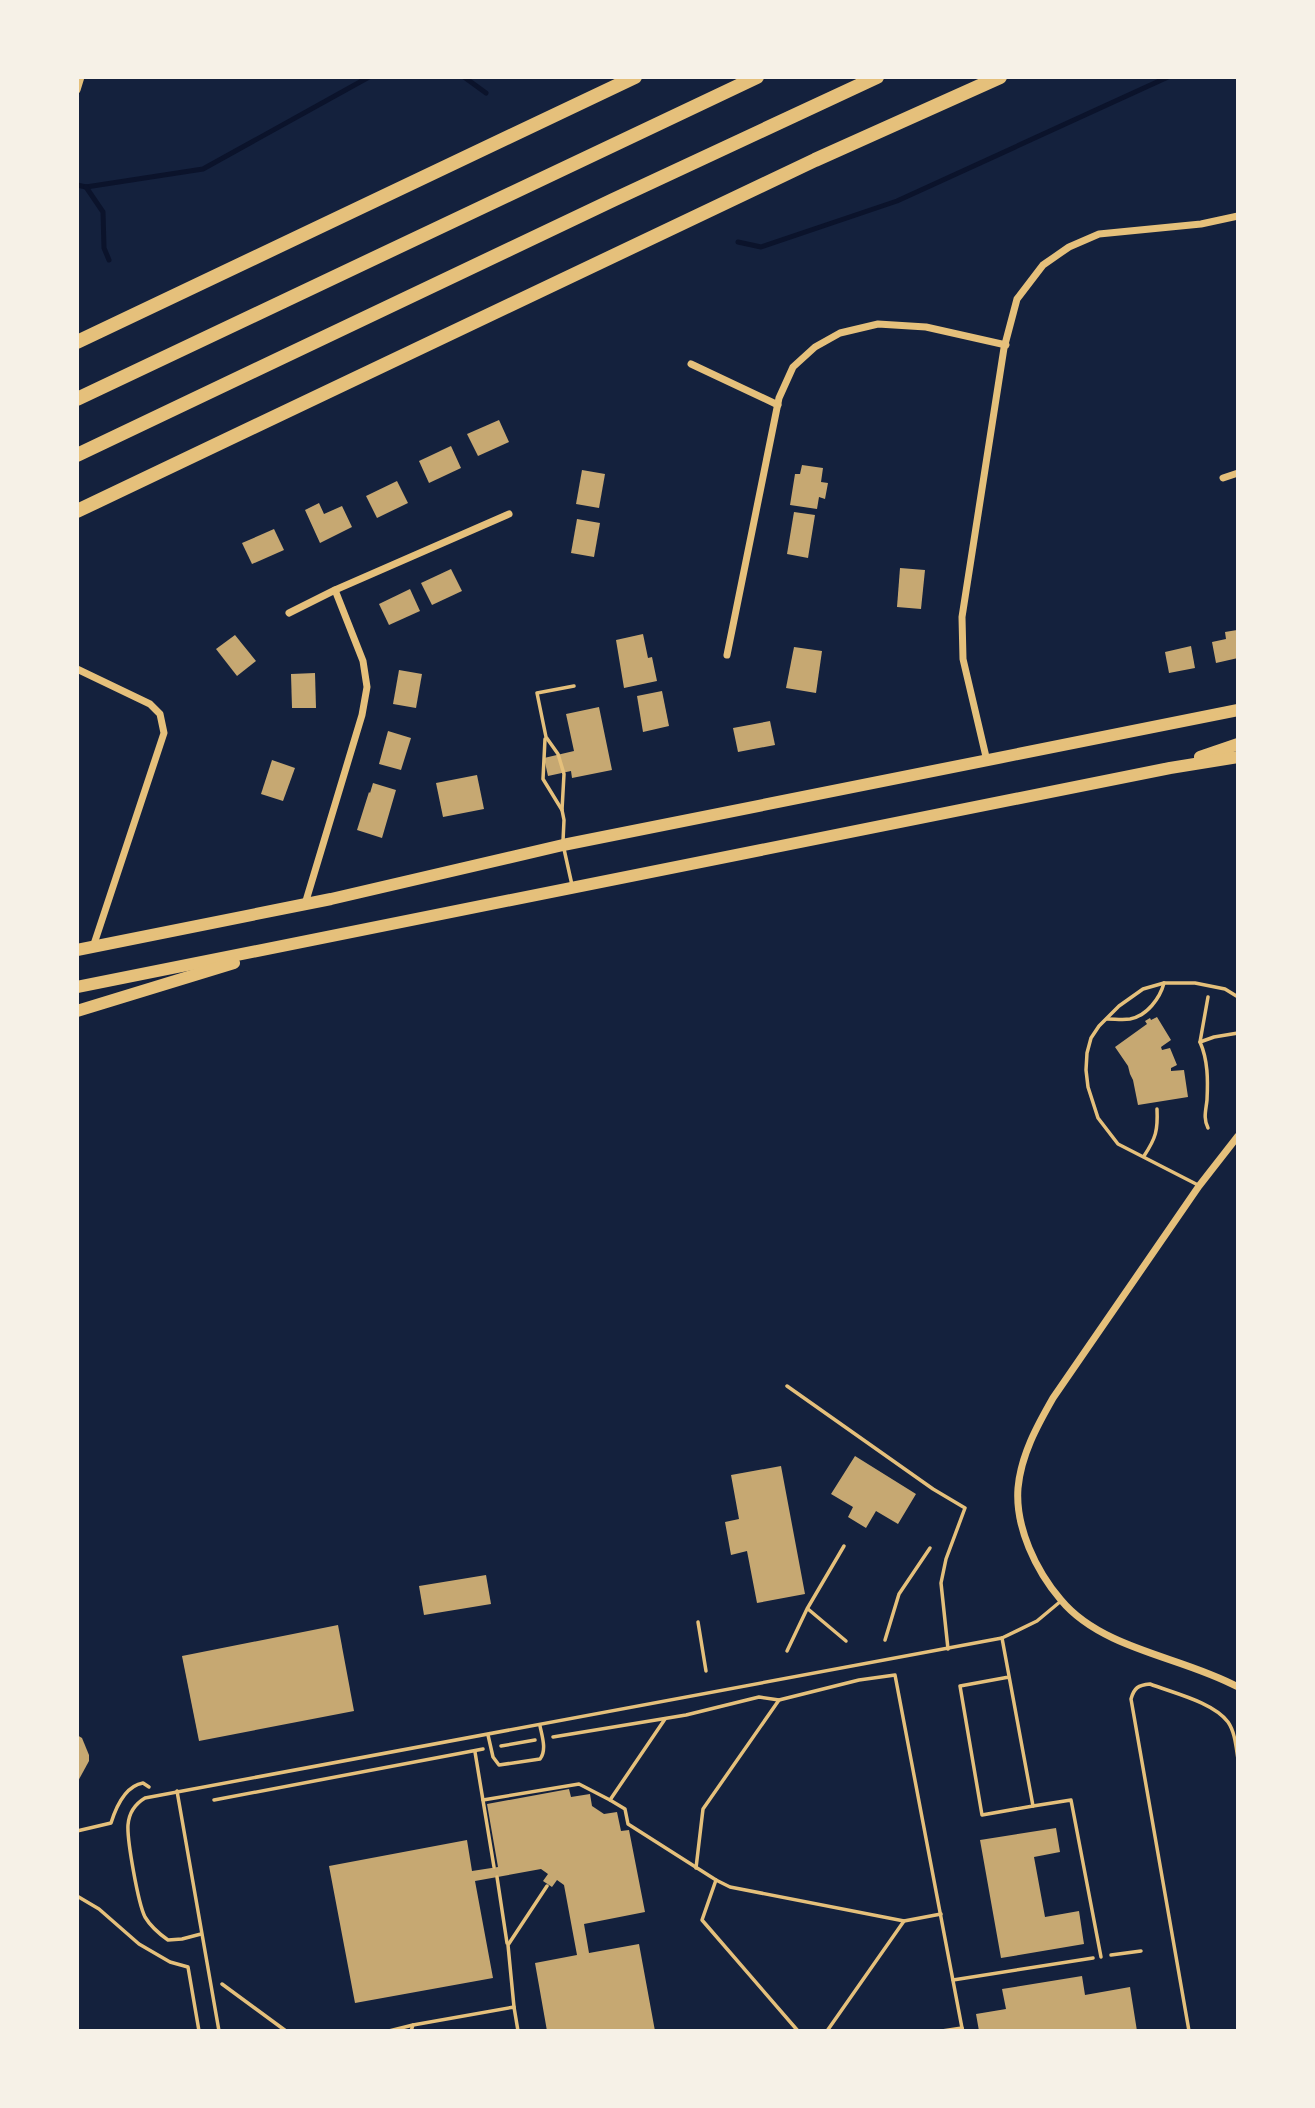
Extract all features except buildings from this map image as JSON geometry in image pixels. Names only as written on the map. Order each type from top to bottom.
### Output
[{"type":"highway","points":[[77,342],[635,77]]},
{"type":"highway","points":[[77,399],[757,77]]},
{"type":"highway","points":[[77,454],[877,77]]},
{"type":"highway","points":[[77,511],[815,160],[1000,77]]},
{"type":"main road","points":[[77,950],[305,904],[563,845],[1238,710]]},
{"type":"main road","points":[[1170,768],[1238,744]]},
{"type":"main road","points":[[77,987],[1170,768],[1238,757]]},
{"type":"main road","points":[[77,1011],[299,944]]},
{"type":"street","points":[[77,90],[81,77]]},
{"type":"street","points":[[987,761],[963,659],[962,617],[1006,345],[1017,299],[1043,265],[1069,247],[1099,234],[1201,224],[1238,216]]},
{"type":"street","points":[[727,655],[778,405],[793,367],[815,347],[840,333],[878,324],[926,327],[1006,345]]},
{"type":"street","points":[[691,364],[778,405]]},
{"type":"street","points":[[1223,478],[1238,473]]},
{"type":"street","points":[[289,613],[509,514]]},
{"type":"street","points":[[305,904],[368,687],[363,660],[335,590]]},
{"type":"street","points":[[77,669],[150,704],[160,714],[164,733],[93,947]]},
{"type":"street","points":[[1238,1136],[1199,1186],[1053,1398],[1034,1432],[1021,1468],[1018,1489],[1018,1509],[1032,1556],[1061,1601],[1088,1624],[1114,1638],[1238,1687]]},
{"type":"lane","points":[[562,810],[543,779],[546,737],[537,693],[574,686]]},
{"type":"lane","points":[[546,737],[558,754],[564,774],[563,845],[573,887]]},
{"type":"lane","points":[[1199,1186],[1118,1144],[1098,1118],[1088,1087],[1087,1062],[1091,1038],[1119,1006],[1143,989],[1164,983],[1195,983],[1225,989],[1238,997]]},
{"type":"lane","points":[[1106,1019],[1137,1017],[1156,1003],[1164,983]]},
{"type":"lane","points":[[1144,1156],[1158,1128],[1157,1109]]},
{"type":"lane","points":[[787,1386],[933,1489],[965,1508],[946,1559],[941,1583],[948,1649]]},
{"type":"lane","points":[[201,1934],[182,1940],[168,1940],[157,1932],[143,1913],[128,1825],[136,1804],[145,1798],[1002,1638],[1037,1621],[1061,1601]]},
{"type":"lane","points":[[1002,1638],[1033,1806]]},
{"type":"lane","points":[[1009,1676],[960,1686],[982,1815],[1071,1800],[1101,1957]]},
{"type":"lane","points":[[1189,2031],[1131,1699],[1133,1690],[1140,1684],[1150,1684],[1219,1712],[1233,1730],[1238,1759]]},
{"type":"lane","points":[[488,1735],[489,1748],[499,1765],[540,1759],[543,1755],[540,1726]]},
{"type":"lane","points":[[177,1791],[219,2031]]},
{"type":"path","points":[[1202,994],[1208,997],[1200,1042],[1206,1061],[1205,1120],[1208,1128]]},
{"type":"path","points":[[1200,1042],[1238,1034]]},
{"type":"path","points":[[788,1651],[807,1609],[844,1546]]},
{"type":"path","points":[[885,1640],[899,1594],[930,1548]]},
{"type":"path","points":[[807,1609],[846,1641]]},
{"type":"path","points":[[698,1622],[706,1671]]},
{"type":"path","points":[[489,1748],[665,1719],[759,1697],[779,1700],[859,1680],[895,1675],[962,2030],[943,2031]]},
{"type":"path","points":[[696,1868],[703,1809],[779,1700]]},
{"type":"path","points":[[610,1800],[665,1719]]},
{"type":"path","points":[[214,1800],[475,1751],[494,1867]]},
{"type":"path","points":[[77,1831],[111,1823],[118,1803],[136,1784],[143,1783],[149,1787]]},
{"type":"path","points":[[483,1800],[579,1784],[625,1809],[628,1824],[730,1887],[904,1921],[941,1914]]},
{"type":"path","points":[[497,1877],[518,2031]]},
{"type":"path","points":[[716,1880],[702,1920],[798,2031]]},
{"type":"path","points":[[508,1945],[547,1886]]},
{"type":"path","points":[[77,1896],[99,1909],[139,1944],[170,1962],[188,1967],[199,2031]]},
{"type":"path","points":[[827,2031],[904,1921]]},
{"type":"path","points":[[953,1980],[1141,1951]]},
{"type":"path","points":[[222,1984],[286,2031]]},
{"type":"path","points":[[389,2031],[514,2007]]},
{"type":"path","points":[[411,2031],[413,2025]]},
{"type":"waterway","points":[[77,185],[86,187],[203,169],[369,77]]},
{"type":"waterway","points":[[464,77],[486,93]]},
{"type":"waterway","points":[[738,242],[761,247],[897,201],[1168,77]]},
{"type":"waterway","points":[[86,187],[103,212],[104,248],[109,260]]}]
